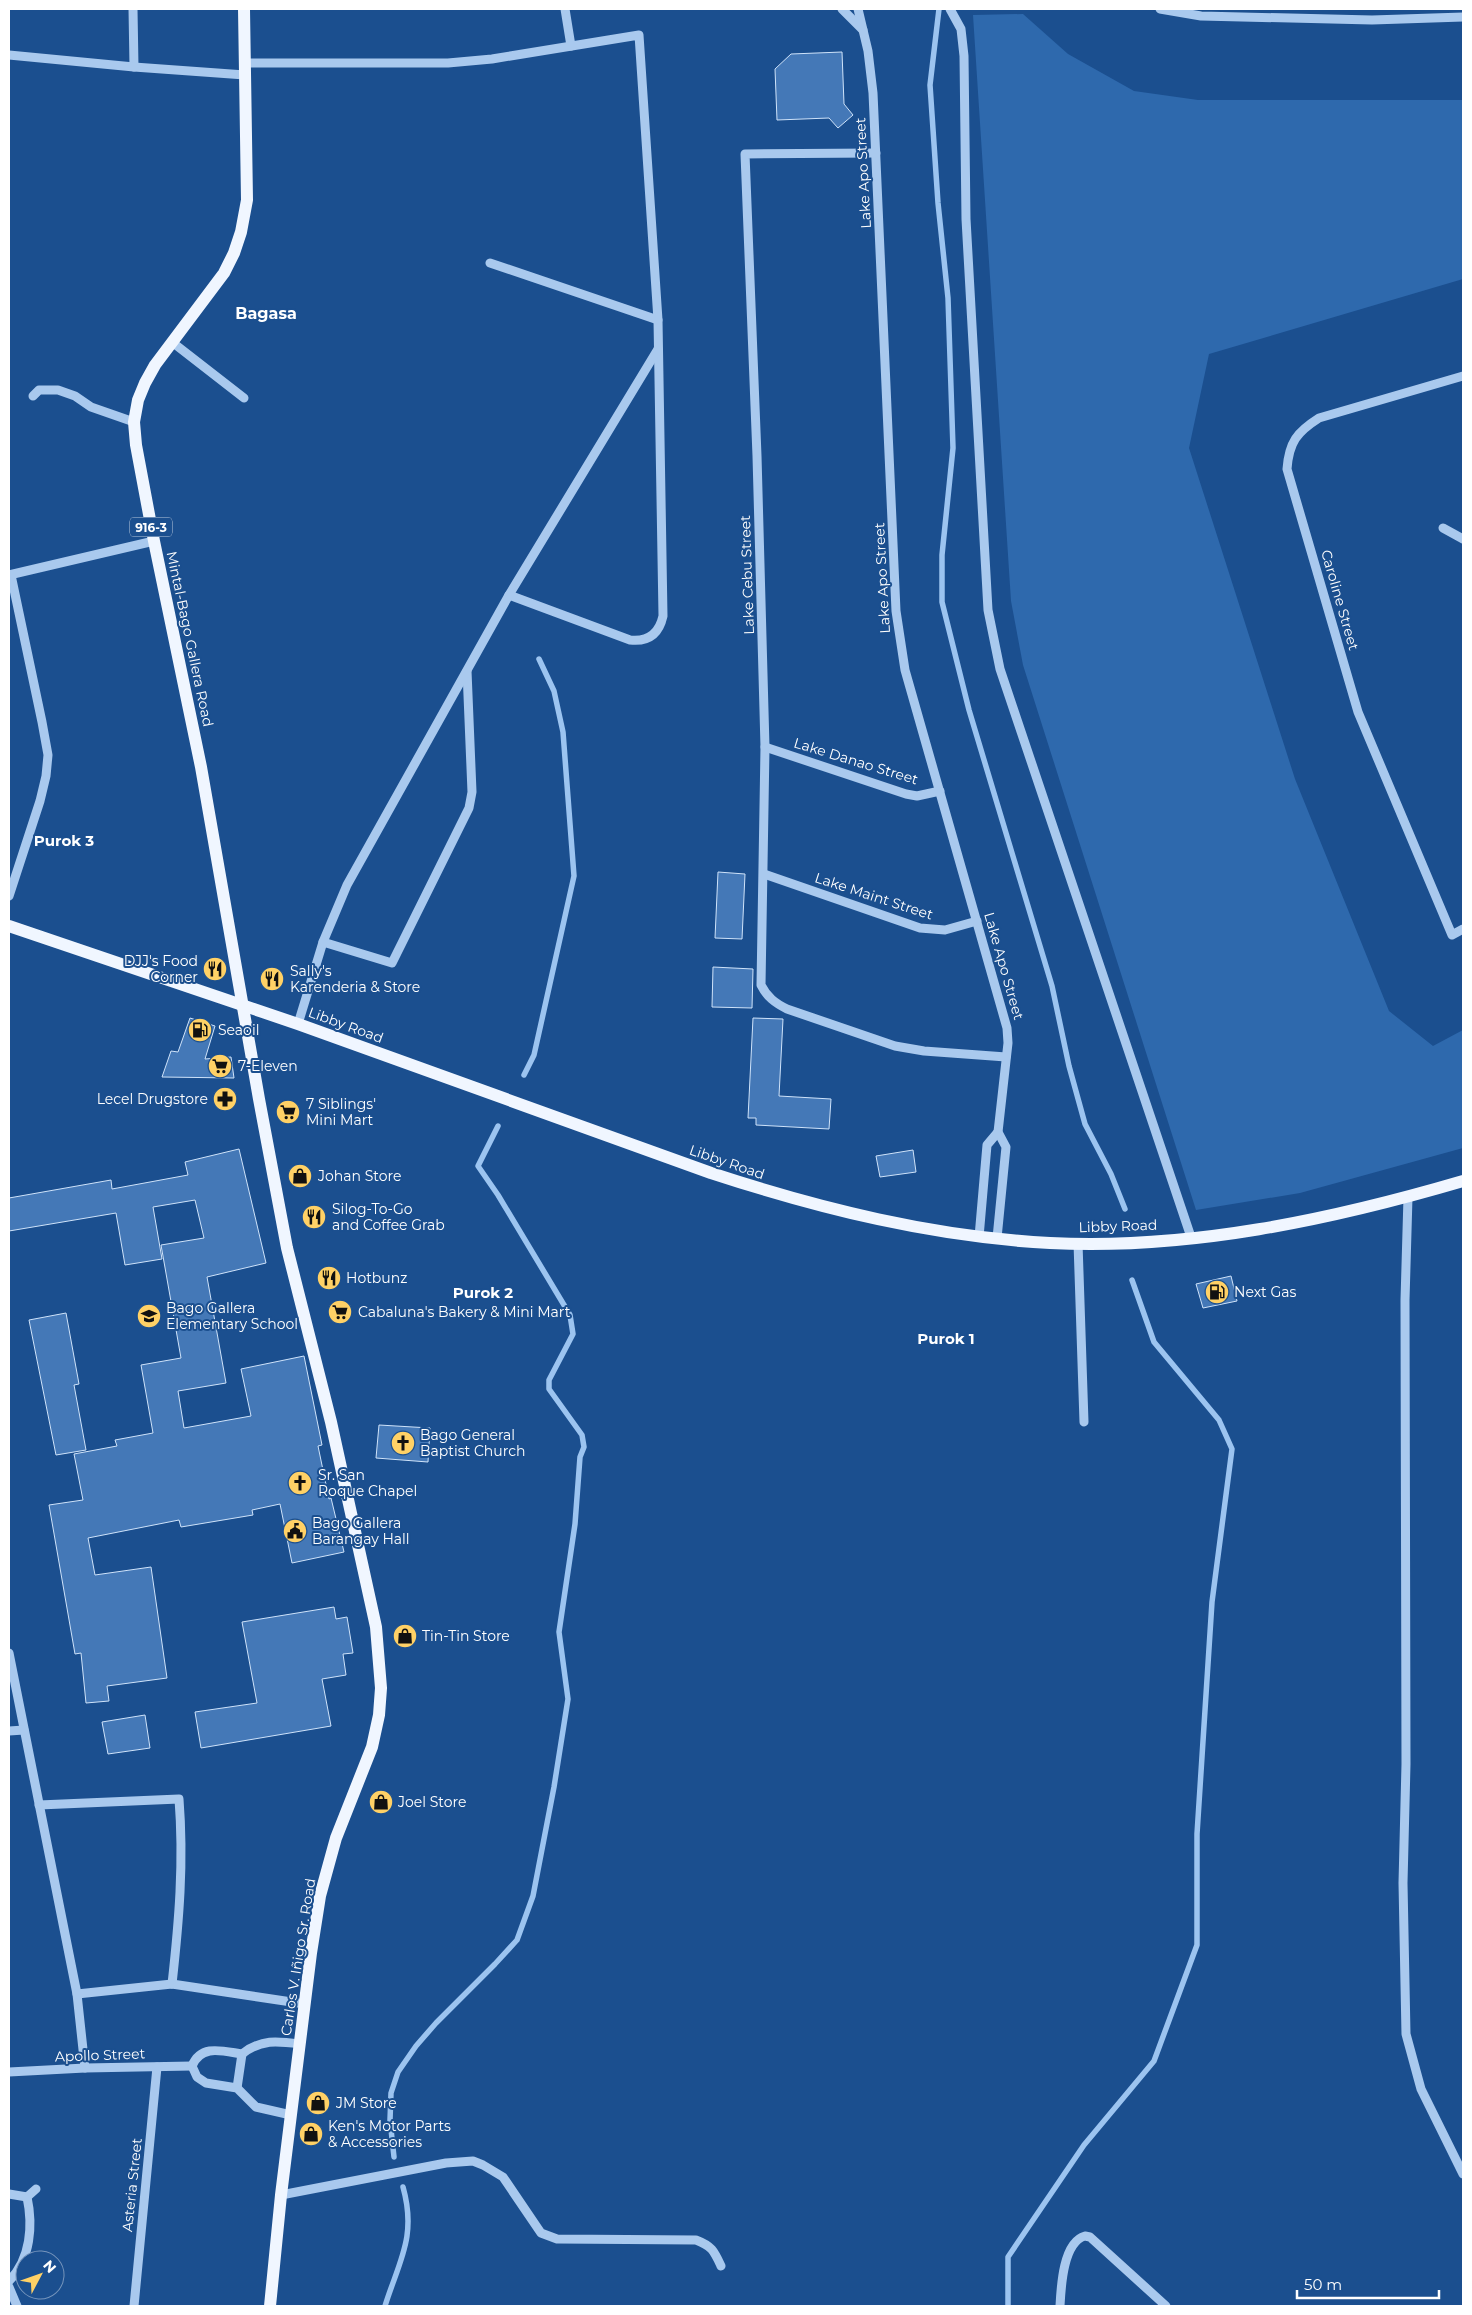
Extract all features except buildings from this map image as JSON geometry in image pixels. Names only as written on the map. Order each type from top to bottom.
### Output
[{"type":"main road","name":"Mintal-Bago Gallera Road","points":[[243,1005],[201,767],[154,541],[136,445],[134,422],[138,400],[145,382],[172,342],[224,273],[234,253],[241,232],[247,200],[248,144],[244,9]]},
{"type":"main road","name":"Libby Road","points":[[9,926],[298,1024],[770,1192],[877,1219],[979,1236],[1078,1244],[1191,1238],[1287,1224],[1408,1197],[1463,1181]]},
{"type":"main road","name":"Carlos V. Iñigo Sr. Road","points":[[243,1005],[287,1248],[331,1422],[366,1575],[380,1659],[379,1715],[372,1747],[336,1838],[319,1906],[281,2195],[270,2306]]},
{"type":"street","points":[[133,9],[134,67]]},
{"type":"street","points":[[565,9],[571,46]]},
{"type":"street","points":[[842,9],[863,30]]},
{"type":"street","name":"Lake Apo Street","points":[[858,9],[871,71],[897,619],[905,670],[1007,1028],[1006,1057],[998,1132],[987,1145],[979,1236]]},
{"type":"street","points":[[950,9],[961,29],[964,56],[966,219],[988,610],[1000,669],[1191,1238]]},
{"type":"street","points":[[1160,9],[1201,16],[1372,20],[1463,16]]},
{"type":"street","points":[[9,55],[134,67],[245,69],[448,63],[492,59],[639,35],[658,320],[663,616],[660,628],[652,636],[641,641],[630,640],[509,595]]},
{"type":"street","name":"Lake Cebu Street","points":[[876,153],[745,154],[757,456],[765,746],[761,985],[766,995],[787,1009],[895,1046],[924,1051],[1006,1057]]},
{"type":"street","points":[[490,264],[658,320]]},
{"type":"street","points":[[172,342],[244,398]]},
{"type":"street","points":[[298,1024],[323,942],[347,885],[509,595],[658,348]]},
{"type":"street","name":"Caroline Street","points":[[1463,376],[1319,418],[1304,428],[1294,440],[1288,454],[1287,469],[1358,712],[1452,935],[1463,929]]},
{"type":"street","points":[[34,396],[39,390],[58,390],[75,396],[92,407],[134,422]]},
{"type":"street","points":[[1443,528],[1463,539]]},
{"type":"street","points":[[9,896],[40,801],[46,776],[48,755],[10,575],[154,541]]},
{"type":"street","points":[[323,942],[392,963],[469,808],[472,792],[467,671]]},
{"type":"street","name":"Lake Danao Street","points":[[765,746],[906,794],[918,796],[940,791]]},
{"type":"street","name":"Lake Maint Street","points":[[764,874],[920,928],[945,930],[977,921]]},
{"type":"street","name":"Lake Apo Street","points":[[997,1238],[1006,1147],[998,1132]]},
{"type":"street","points":[[1408,1197],[1405,1300],[1406,1764],[1403,1882],[1406,2034],[1421,2089],[1463,2174]]},
{"type":"street","points":[[1078,1244],[1084,1422]]},
{"type":"street","points":[[9,1654],[77,1994],[84,2068]]},
{"type":"street","points":[[9,1731],[24,1730]]},
{"type":"street","points":[[39,1805],[179,1799],[182,1865],[181,1906],[172,1984]]},
{"type":"street","points":[[77,1994],[172,1984],[305,2004]]},
{"type":"street","points":[[291,2115],[256,2107],[237,2088],[206,2083],[198,2077],[192,2066],[198,2056],[209,2050],[242,2054],[256,2044],[264,2042],[300,2044]]},
{"type":"street","points":[[237,2088],[242,2054]]},
{"type":"street","name":"Apollo Street","points":[[9,2072],[84,2068],[192,2066]]},
{"type":"street","name":"Asteria Street","points":[[134,2306],[158,2067]]},
{"type":"street","points":[[281,2195],[446,2162],[473,2161],[503,2177],[541,2233],[557,2239],[696,2240],[708,2244],[721,2266]]},
{"type":"street","points":[[27,2197],[36,2189]]},
{"type":"street","points":[[9,2194],[27,2197]]},
{"type":"street","points":[[9,2281],[18,2269],[26,2248],[30,2222],[27,2197]]},
{"type":"street","points":[[1069,2306],[1060,2302],[1066,2260],[1071,2246],[1076,2240],[1085,2236],[1090,2237],[1166,2306]]},
{"type":"street","points":[[9,2287],[17,2306]]},
{"type":"shaded area","points":[[1023,14],[1068,54],[1134,91],[1198,100],[1463,100],[1463,279],[1209,354],[1189,448],[1295,779],[1389,1011],[1433,1046],[1463,1030],[1463,1148],[1300,1193],[1196,1210],[1023,665],[1011,601],[973,15]]},
{"type":"waterway","points":[[939,9],[930,85],[938,203],[948,298],[953,448],[942,555],[942,602],[969,710],[1052,986],[1069,1066],[1085,1124],[1111,1174],[1125,1209]]},
{"type":"waterway","points":[[524,1075],[534,1055],[574,876],[563,732],[554,691],[539,659]]},
{"type":"waterway","points":[[394,2157],[390,2120],[391,2093],[398,2072],[416,2046],[436,2023],[517,1940],[533,1896],[554,1787],[568,1699],[559,1632],[575,1524],[580,1457],[584,1447],[582,1435],[549,1389],[549,1380],[573,1334],[570,1315],[498,1195],[478,1166],[498,1126]]},
{"type":"waterway","points":[[1008,2306],[1008,2257],[1084,2145],[1154,2061],[1197,1945],[1197,1834],[1212,1602],[1232,1449],[1219,1420],[1154,1342],[1132,1280]]},
{"type":"waterway","points":[[385,2306],[401,2262],[407,2235],[407,2205],[403,2187]]},
{"type":"place","name":"DJJ's Food Corner","points":[[215,969]]},
{"type":"place","name":"Sally's Karenderia & Store","points":[[272,979]]},
{"type":"place","name":"Seaoil","points":[[200,1030]]},
{"type":"place","name":"7-Eleven","points":[[220,1066]]},
{"type":"place","name":"Lecel Drugstore","points":[[225,1099]]},
{"type":"place","name":"7 Siblings' Mini Mart","points":[[288,1112]]},
{"type":"place","name":"Johan Store","points":[[300,1176]]},
{"type":"place","name":"Silog-To-Go and Coffee Grab","points":[[314,1217]]},
{"type":"place","name":"Hotbunz","points":[[329,1278]]},
{"type":"place","name":"Next Gas","points":[[1217,1292]]},
{"type":"place","name":"Cabaluna's Bakery & Mini Mart","points":[[340,1312]]},
{"type":"place","name":"Bago Gallera Elementary School","points":[[149,1316]]},
{"type":"place","name":"Bago General Baptist Church","points":[[403,1443]]},
{"type":"place","name":"Sr. San Roque Chapel","points":[[300,1483]]},
{"type":"place","name":"Bago Gallera Barangay Hall","points":[[295,1531]]},
{"type":"place","name":"Tin-Tin Store","points":[[405,1636]]},
{"type":"place","name":"Joel Store","points":[[381,1802]]},
{"type":"place","name":"JM Store","points":[[318,2103]]},
{"type":"place","name":"Ken's Motor Parts & Accessories","points":[[311,2134]]},
{"type":"district","name":"Bagasa","points":[[266,313]]},
{"type":"district","name":"Purok 3","points":[[64,840]]},
{"type":"district","name":"Purok 2","points":[[483,1292]]},
{"type":"district","name":"Purok 1","points":[[946,1338]]}]
